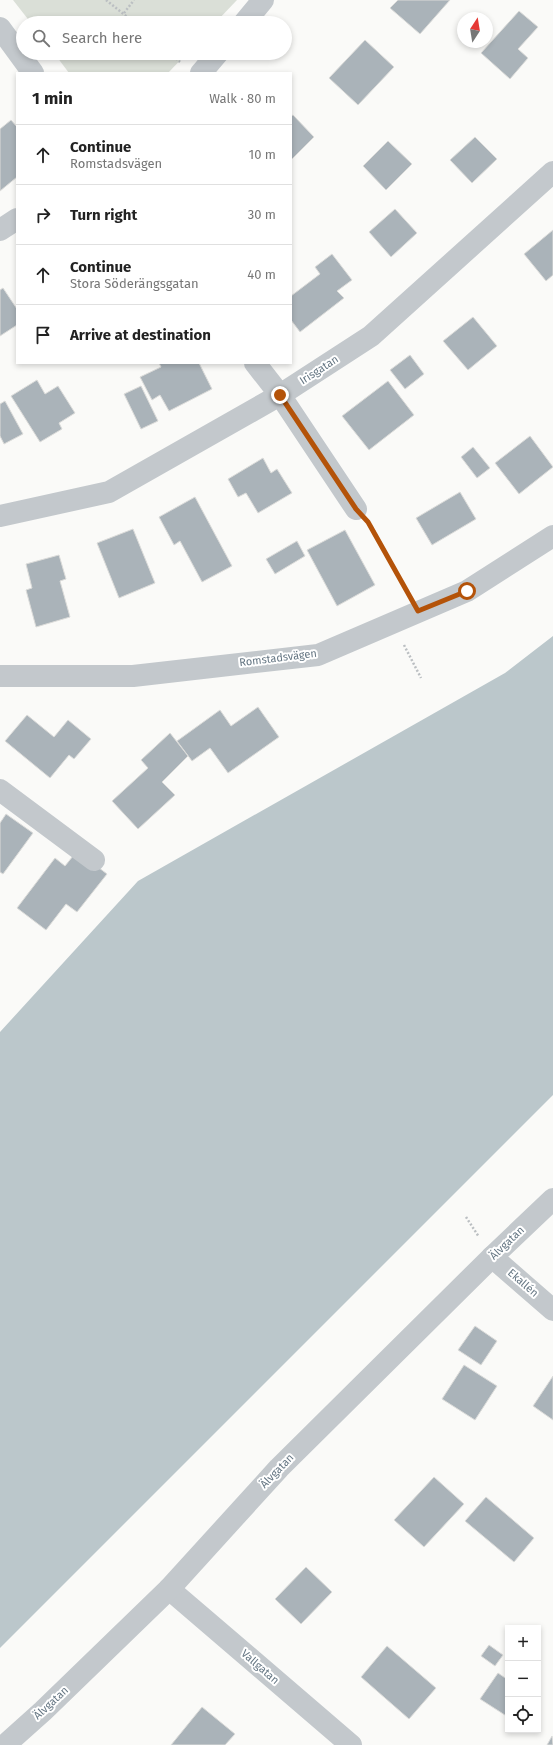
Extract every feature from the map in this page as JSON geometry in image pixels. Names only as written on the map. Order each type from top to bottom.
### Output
[{"type":"street","points":[[250,16],[263,0]]},
{"type":"street","points":[[0,28],[16,50]]},
{"type":"street","points":[[23,60],[31,72]]},
{"type":"street","points":[[201,72],[212,60]]},
{"type":"street","name":"Irisgatan","points":[[0,516],[109,492],[280,395],[371,336],[553,172]]},
{"type":"street","points":[[0,230],[16,220]]},
{"type":"street","points":[[256,364],[280,395],[356,509]]},
{"type":"street","name":"Romstadsvägen","points":[[0,676],[133,676],[318,655],[467,591],[553,536]]},
{"type":"street","points":[[0,790],[94,860]]},
{"type":"street","name":"Älvgatan","points":[[5,1745],[43,1711],[169,1589],[279,1468],[492,1257],[553,1199]]},
{"type":"street","name":"Ekallén","points":[[492,1257],[553,1310]]},
{"type":"street","name":"Vallgatan","points":[[169,1589],[351,1745]]},
{"type":"path","points":[[106,0],[127,16]]},
{"type":"path","points":[[124,13],[134,0]]},
{"type":"path","points":[[356,509],[368,522],[418,611]]},
{"type":"path","points":[[392,623],[421,678]]},
{"type":"shaded area","points":[[13,0],[237,0],[222,16],[26,16]]},
{"type":"shaded area","points":[[59,60],[180,60],[169,72],[68,72]]},
{"type":"shaded area","points":[[553,636],[553,1095],[0,1648],[0,1032],[138,881],[505,673]]},
{"type":"building","points":[[398,0],[450,0],[420,34],[390,8]]},
{"type":"building","points":[[519,11],[538,27],[518,49],[528,58],[510,79],[481,53],[486,48],[493,48],[493,40]]},
{"type":"building","points":[[365,40],[394,67],[358,105],[329,78]]},
{"type":"building","points":[[292,116],[314,137],[292,159]]},
{"type":"building","points":[[11,120],[16,126],[16,178],[0,191],[0,129]]},
{"type":"building","points":[[475,137],[497,159],[472,183],[450,160]]},
{"type":"building","points":[[388,141],[412,164],[386,190],[363,166]]},
{"type":"building","points":[[395,209],[417,233],[391,257],[369,232]]},
{"type":"building","points":[[553,230],[553,275],[546,281],[524,254]]},
{"type":"building","points":[[332,254],[352,280],[337,291],[344,298],[300,332],[292,321],[292,295],[320,274],[315,267]]},
{"type":"building","points":[[3,288],[16,308],[16,326],[0,336],[0,290]]},
{"type":"building","points":[[473,317],[497,346],[468,370],[443,341]]},
{"type":"building","points":[[410,355],[424,374],[405,389],[390,370]]},
{"type":"building","points":[[160,364],[200,364],[212,389],[169,411],[160,395],[152,400],[140,377],[161,367]]},
{"type":"building","points":[[37,380],[45,394],[58,386],[75,413],[59,423],[62,429],[40,442],[11,396]]},
{"type":"building","points":[[388,381],[414,415],[369,450],[342,416]]},
{"type":"building","points":[[141,386],[158,421],[141,429],[124,394]]},
{"type":"building","points":[[5,401],[23,434],[4,444],[0,436],[0,404]]},
{"type":"building","points":[[530,436],[553,467],[519,494],[495,463]]},
{"type":"building","points":[[473,447],[490,468],[477,478],[461,457]]},
{"type":"building","points":[[263,458],[271,473],[277,469],[292,493],[258,513],[246,493],[238,497],[228,479]]},
{"type":"building","points":[[460,492],[476,519],[432,545],[416,518]]},
{"type":"building","points":[[195,497],[232,566],[202,582],[180,541],[174,545],[159,517]]},
{"type":"building","points":[[133,529],[155,583],[119,598],[97,543]]},
{"type":"building","points":[[345,530],[375,585],[337,606],[307,550]]},
{"type":"building","points":[[297,541],[305,556],[275,574],[266,559]]},
{"type":"building","points":[[59,555],[66,579],[60,581],[70,617],[36,627],[26,590],[32,588],[26,564]]},
{"type":"building","points":[[258,707],[279,737],[228,773],[210,748],[192,761],[177,741],[220,710],[231,726]]},
{"type":"building","points":[[27,715],[54,737],[68,720],[91,739],[74,759],[69,755],[50,778],[5,741]]},
{"type":"building","points":[[170,733],[188,756],[162,782],[175,795],[138,829],[112,801],[148,768],[141,760]]},
{"type":"building","points":[[6,814],[33,833],[3,874],[0,872],[0,823]]},
{"type":"building","points":[[77,851],[107,874],[77,912],[66,904],[46,930],[17,908],[55,858],[65,866]]},
{"type":"building","points":[[475,1326],[497,1341],[481,1365],[458,1350]]},
{"type":"building","points":[[464,1365],[497,1386],[475,1420],[442,1399]]},
{"type":"building","points":[[553,1376],[553,1420],[533,1406]]},
{"type":"building","points":[[434,1477],[464,1504],[424,1547],[394,1520]]},
{"type":"building","points":[[486,1497],[534,1538],[514,1562],[465,1521]]},
{"type":"building","points":[[306,1567],[332,1592],[301,1624],[275,1599]]},
{"type":"building","points":[[489,1645],[503,1655],[495,1666],[481,1656]]},
{"type":"building","points":[[387,1646],[436,1688],[409,1719],[361,1677]]},
{"type":"building","points":[[498,1673],[505,1678],[505,1715],[480,1699]]},
{"type":"building","points":[[202,1707],[235,1734],[225,1745],[171,1745]]},
{"type":"building","points":[[552,1736],[553,1745],[547,1745]]},
{"type":"route","points":[[280,395],[356,509],[368,522],[418,611],[467,591]]}]
